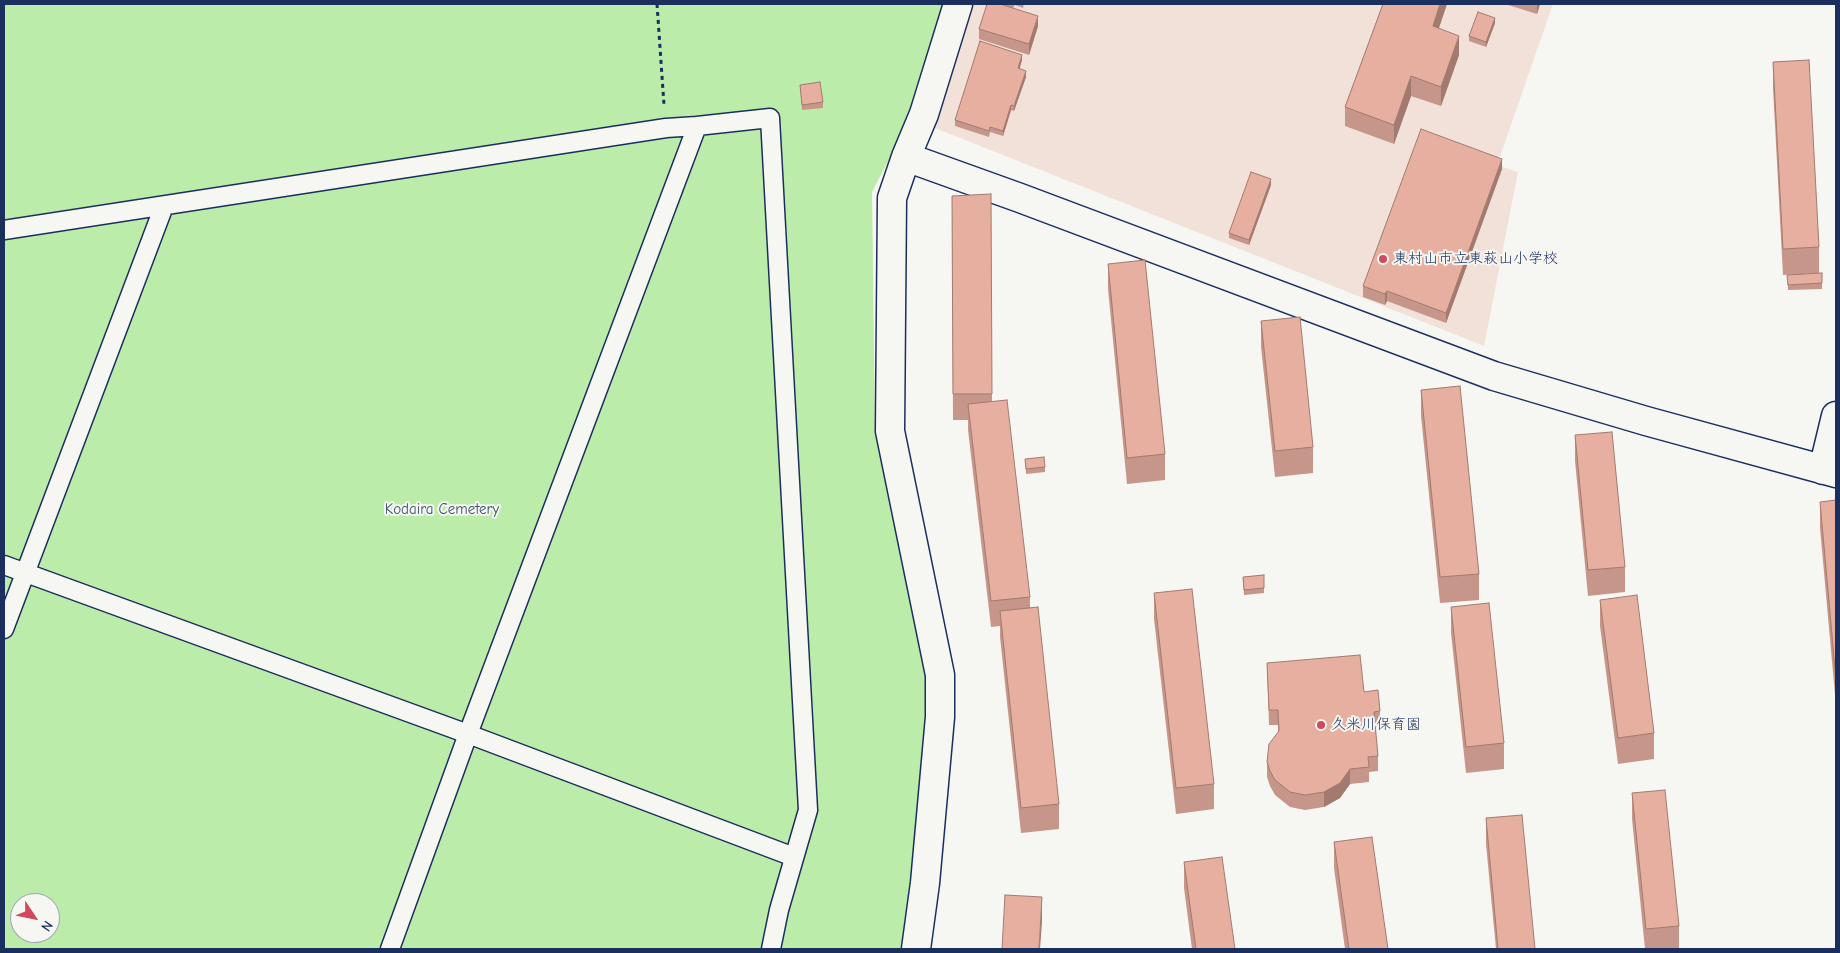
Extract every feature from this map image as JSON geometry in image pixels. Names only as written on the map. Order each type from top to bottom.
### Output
[{"type":"street","points":[[916,949],[925,883],[940,717],[940,675],[890,430],[892,198],[906,157],[924,114],[958,4]]},
{"type":"street","points":[[906,157],[1494,376],[1646,421],[1830,472],[1836,416]]},
{"type":"lane","points":[[4,230],[666,128],[770,118],[808,810],[779,910],[771,949]]},
{"type":"lane","points":[[390,949],[468,734],[697,126]]},
{"type":"lane","points":[[4,629],[164,206]]},
{"type":"lane","points":[[4,564],[468,734],[794,857]]},
{"type":"path","points":[[657,4],[666,128]]},
{"type":"shaded area","name":"東村山市立東萩山小学校","points":[[968,4],[1553,4],[1497,165],[1518,172],[1484,346],[930,126]]},
{"type":"green space","name":"Kodaira Cemetery","points":[[4,4],[947,4],[909,121],[872,192],[875,434],[933,678],[905,949],[4,949]]},
{"type":"building","points":[[987,4],[1000,4],[1038,16],[1029,44],[979,29]]},
{"type":"building","points":[[1383,4],[1440,4],[1433,26],[1459,36],[1441,87],[1411,76],[1394,125],[1345,107]]},
{"type":"building","points":[[1478,12],[1495,18],[1486,42],[1469,36]]},
{"type":"building","points":[[980,41],[1022,55],[1018,68],[1026,71],[1014,106],[1011,105],[1003,131],[990,127],[989,131],[955,120]]},
{"type":"building","points":[[1809,60],[1819,247],[1783,249],[1773,62]]},
{"type":"building","points":[[820,82],[823,102],[802,105],[800,85]]},
{"type":"building","points":[[1421,129],[1502,159],[1446,313],[1387,291],[1385,294],[1363,286]]},
{"type":"building","points":[[1251,172],[1271,179],[1249,240],[1229,233]]},
{"type":"building","points":[[991,194],[992,394],[953,394],[952,196]]},
{"type":"building","points":[[1145,260],[1165,454],[1127,458],[1108,264]]},
{"type":"building","points":[[1822,273],[1822,283],[1788,285],[1787,275]]},
{"type":"building","points":[[1300,317],[1313,447],[1275,451],[1261,321]]},
{"type":"building","points":[[1460,386],[1479,574],[1440,577],[1421,390]]},
{"type":"building","points":[[1007,400],[1030,597],[991,601],[968,404]]},
{"type":"building","points":[[1612,432],[1625,567],[1588,570],[1575,435]]},
{"type":"building","points":[[1044,457],[1045,467],[1026,469],[1025,459]]},
{"type":"building","points":[[1836,500],[1836,680],[1820,502]]},
{"type":"building","points":[[1264,575],[1264,588],[1244,590],[1243,577]]},
{"type":"building","points":[[1192,589],[1214,784],[1176,788],[1154,593]]},
{"type":"building","points":[[1637,595],[1654,733],[1618,738],[1600,600]]},
{"type":"building","points":[[1489,603],[1504,743],[1466,747],[1451,607]]},
{"type":"building","points":[[1038,607],[1059,804],[1021,808],[1000,611]]},
{"type":"building","points":[[1360,655],[1364,692],[1378,690],[1380,711],[1374,712],[1378,756],[1368,757],[1369,767],[1350,769],[1340,783],[1324,792],[1305,795],[1290,792],[1275,780],[1267,762],[1269,744],[1279,731],[1278,710],[1269,710],[1267,663]]},
{"type":"building","points":[[1665,790],[1679,926],[1646,929],[1632,793]]},
{"type":"building","points":[[1522,815],[1535,949],[1498,949],[1486,818]]},
{"type":"building","points":[[1372,837],[1388,949],[1349,949],[1334,842]]},
{"type":"building","points":[[1222,857],[1235,949],[1196,949],[1184,862]]},
{"type":"building","points":[[1005,895],[1042,897],[1039,949],[1002,949]]},
{"type":"place","name":"東村山市立東萩山小学校","points":[[1383,259]]},
{"type":"place","name":"久米川保育園","points":[[1321,725]]}]
